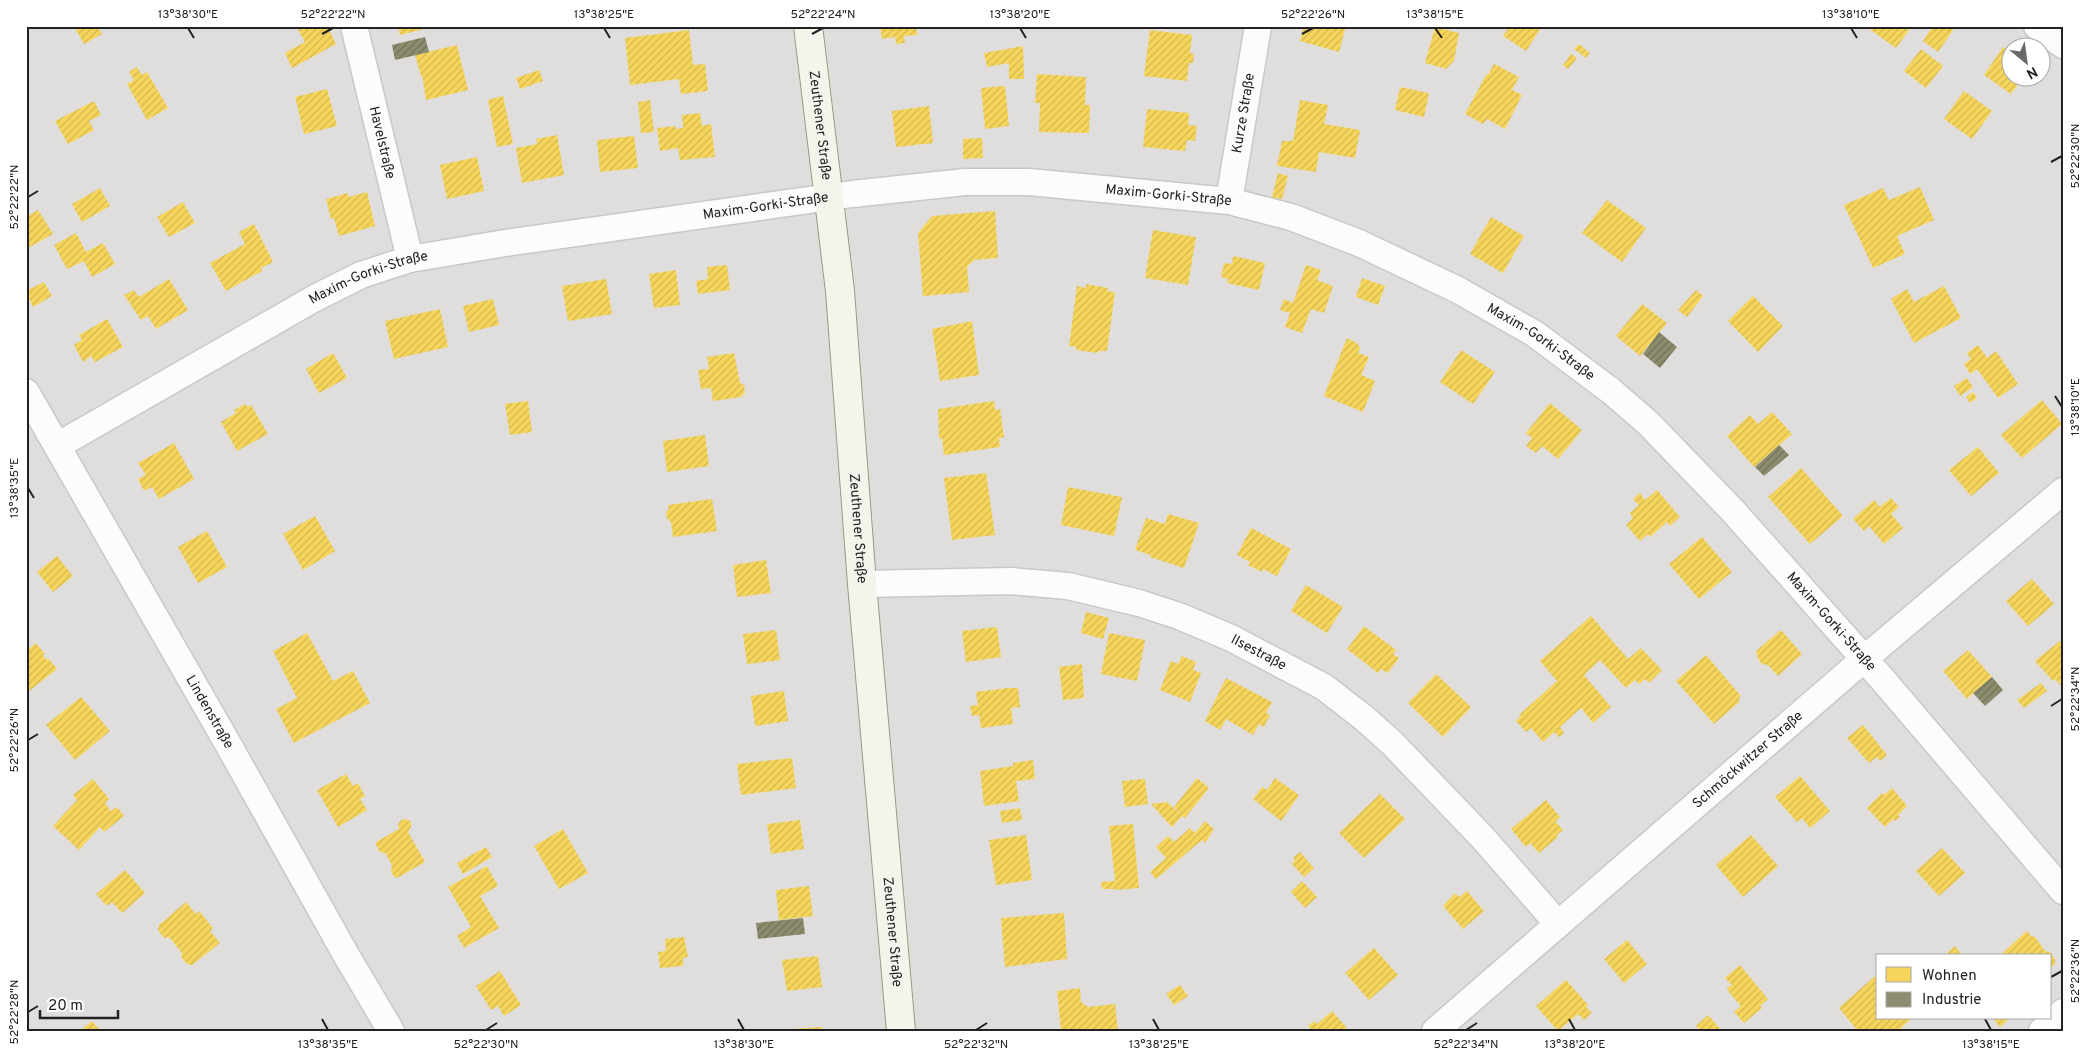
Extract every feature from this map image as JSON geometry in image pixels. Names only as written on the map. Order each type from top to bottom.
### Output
[{"type":"main road","name":"Zeuthener Straße","points":[[808,26],[840,290],[862,584],[901,1031]]},
{"type":"street","name":"Havelstraße","points":[[354,26],[410,259]]},
{"type":"street","name":"Kurze Straße","points":[[1229,201],[1258,26]]},
{"type":"street","points":[[2036,26],[2063,45]]},
{"type":"street","name":"Maxim-Gorki-Straße","points":[[57,446],[315,298],[361,275],[410,259],[505,243],[828,197],[972,182],[1030,182],[1229,201],[1291,216],[1358,243],[1458,290],[1535,334],[1648,422],[1733,511],[1864,659],[2063,891]]},
{"type":"street","name":"Lindenstraße","points":[[26,392],[228,744],[345,953],[392,1031]]},
{"type":"street","name":"Schmöckwitzer Straße","points":[[1435,1031],[1864,659],[2063,491]]},
{"type":"street","name":"Ilsestraße","points":[[862,584],[1011,581],[1068,586],[1139,603],[1179,616],[1231,638],[1324,687],[1364,718],[1392,743],[1483,838],[1558,924]]},
{"type":"street","points":[[2042,1031],[2063,1012]]},
{"type":"shaded area","points":[[26,26],[2063,26],[2063,1031],[26,1031]]},
{"type":"shaded area","points":[[1218,46],[1236,48],[1229,98],[1211,95]]},
{"type":"building: Wohnen","points":[[74,26],[98,26],[102,34],[84,44]]},
{"type":"building: Wohnen","points":[[296,26],[327,26],[336,44],[292,68],[285,53],[305,42]]},
{"type":"building: Wohnen","points":[[398,26],[432,26],[432,27],[400,35]]},
{"type":"building: Wohnen","points":[[880,26],[916,26],[917,35],[904,36],[905,43],[896,44],[895,37],[882,39]]},
{"type":"building: Wohnen","points":[[1304,26],[1312,28],[1313,26],[1346,26],[1339,52],[1300,41]]},
{"type":"building: Wohnen","points":[[1510,26],[1538,26],[1541,28],[1526,51],[1503,36]]},
{"type":"building: Wohnen","points":[[1865,26],[1912,26],[1896,48]]},
{"type":"building: Wohnen","points":[[1933,26],[1948,26],[1953,30],[1938,52],[1923,41]]},
{"type":"building: Wohnen","points":[[1435,27],[1459,33],[1454,61],[1446,69],[1425,63]]},
{"type":"building: Wohnen","points":[[689,30],[693,65],[705,64],[708,91],[681,94],[679,79],[630,85],[625,38]]},
{"type":"building: Wohnen","points":[[1150,30],[1192,35],[1190,53],[1194,54],[1193,63],[1189,63],[1187,81],[1144,76]]},
{"type":"building: Wohnen","points":[[1579,44],[1590,53],[1586,58],[1574,49]]},
{"type":"building: Wohnen","points":[[457,45],[468,90],[426,100],[422,75],[415,55]]},
{"type":"building: Wohnen","points":[[1023,46],[1024,79],[1009,79],[1009,63],[987,67],[984,53]]},
{"type":"building: Wohnen","points":[[2002,48],[2002,88],[1984,75]]},
{"type":"building: Wohnen","points":[[1921,49],[1943,66],[1926,88],[1904,71]]},
{"type":"building: Wohnen","points":[[1571,54],[1577,58],[1568,69],[1563,65]]},
{"type":"building: Wohnen","points":[[1494,64],[1519,77],[1512,90],[1522,95],[1505,129],[1487,119],[1483,124],[1465,114]]},
{"type":"building: Wohnen","points":[[137,67],[142,75],[147,72],[168,108],[147,120],[127,84],[134,80],[129,72]]},
{"type":"building: Wohnen","points":[[539,70],[543,81],[520,89],[516,78]]},
{"type":"building: Wohnen","points":[[1037,74],[1086,77],[1085,105],[1090,105],[1089,133],[1039,132],[1040,103],[1035,103]]},
{"type":"building: Wohnen","points":[[1005,86],[1009,126],[985,129],[981,88]]},
{"type":"building: Wohnen","points":[[1400,87],[1429,93],[1424,117],[1395,110]]},
{"type":"building: Wohnen","points":[[2002,88],[2016,88],[2011,94]]},
{"type":"building: Wohnen","points":[[327,89],[337,126],[304,134],[295,97]]},
{"type":"building: Wohnen","points":[[1964,91],[1992,111],[1972,139],[1944,119]]},
{"type":"building: Wohnen","points":[[503,96],[513,144],[497,147],[488,100]]},
{"type":"building: Wohnen","points":[[650,100],[654,132],[641,133],[638,102]]},
{"type":"building: Wohnen","points":[[1300,100],[1328,105],[1324,124],[1360,130],[1355,158],[1319,152],[1316,172],[1277,166],[1282,141],[1293,141]]},
{"type":"building: Wohnen","points":[[94,101],[101,115],[89,121],[94,130],[68,144],[55,121]]},
{"type":"building: Wohnen","points":[[929,106],[933,143],[896,147],[892,111]]},
{"type":"building: Wohnen","points":[[1147,109],[1189,113],[1188,125],[1197,126],[1195,141],[1187,140],[1185,151],[1143,147]]},
{"type":"building: Wohnen","points":[[700,113],[702,126],[711,124],[715,157],[680,160],[678,148],[660,151],[657,128],[675,126],[676,129],[683,128],[682,115]]},
{"type":"building: Wohnen","points":[[557,135],[564,175],[522,183],[516,148],[537,144],[536,139]]},
{"type":"building: Wohnen","points":[[634,136],[638,168],[600,172],[597,140]]},
{"type":"building: Wohnen","points":[[982,138],[983,158],[963,159],[963,139]]},
{"type":"building: Wohnen","points":[[477,157],[484,191],[447,199],[440,165]]},
{"type":"building: Wohnen","points":[[1278,173],[1288,176],[1282,199],[1272,197]]},
{"type":"building: Wohnen","points":[[1920,187],[1934,220],[1897,236],[1905,254],[1873,268],[1844,205],[1883,188],[1889,200]]},
{"type":"building: Wohnen","points":[[100,188],[110,206],[82,222],[72,204]]},
{"type":"building: Wohnen","points":[[367,192],[375,226],[339,236],[334,218],[331,219],[326,199],[348,193],[349,197]]},
{"type":"building: Wohnen","points":[[1607,200],[1646,228],[1622,262],[1582,233]]},
{"type":"building: Wohnen","points":[[183,202],[195,223],[169,237],[157,217]]},
{"type":"building: Wohnen","points":[[38,210],[53,234],[26,249],[26,217]]},
{"type":"building: Wohnen","points":[[995,211],[998,258],[974,260],[967,267],[969,292],[923,296],[918,233],[932,216]]},
{"type":"building: Wohnen","points":[[1491,217],[1524,236],[1503,273],[1470,254]]},
{"type":"building: Wohnen","points":[[254,224],[273,262],[261,268],[262,271],[226,291],[210,263],[245,244],[239,232]]},
{"type":"building: Wohnen","points":[[1153,230],[1196,237],[1188,285],[1145,278]]},
{"type":"building: Wohnen","points":[[76,233],[86,252],[103,243],[115,264],[92,277],[84,261],[67,269],[54,245]]},
{"type":"building: Wohnen","points":[[1233,256],[1265,263],[1259,290],[1227,283],[1228,279],[1221,277],[1224,263],[1232,264]]},
{"type":"building: Wohnen","points":[[727,265],[730,290],[698,294],[696,281],[708,279],[707,267]]},
{"type":"building: Wohnen","points":[[1306,265],[1321,270],[1317,280],[1333,286],[1324,313],[1311,309],[1302,333],[1285,327],[1290,313],[1280,310],[1284,299],[1293,303]]},
{"type":"building: Wohnen","points":[[676,270],[680,305],[654,308],[649,274]]},
{"type":"building: Wohnen","points":[[1362,278],[1385,286],[1378,305],[1356,297]]},
{"type":"building: Wohnen","points":[[169,279],[188,310],[156,329],[148,316],[141,320],[124,295],[134,290],[139,297]]},
{"type":"building: Wohnen","points":[[606,279],[612,314],[568,321],[562,286]]},
{"type":"building: Wohnen","points":[[44,282],[52,296],[33,307],[26,291]]},
{"type":"building: Wohnen","points":[[1086,284],[1108,288],[1107,291],[1115,292],[1107,351],[1098,351],[1098,353],[1076,350],[1076,347],[1069,346],[1077,286],[1086,288]]},
{"type":"building: Wohnen","points":[[1944,286],[1961,318],[1914,343],[1891,299],[1907,289],[1914,302]]},
{"type":"building: Wohnen","points":[[1696,290],[1703,296],[1687,317],[1678,310]]},
{"type":"building: Wohnen","points":[[1753,296],[1783,326],[1758,352],[1728,321]]},
{"type":"building: Wohnen","points":[[493,299],[499,325],[469,332],[463,306]]},
{"type":"building: Wohnen","points":[[1642,304],[1667,323],[1640,356],[1616,336]]},
{"type":"building: Wohnen","points":[[440,309],[448,347],[394,359],[385,321]]},
{"type":"building: Wohnen","points":[[107,319],[123,347],[95,362],[91,356],[83,362],[74,345],[82,340],[79,335]]},
{"type":"building: Wohnen","points":[[972,321],[979,375],[940,381],[932,329]]},
{"type":"building: Wohnen","points":[[1347,338],[1357,343],[1360,348],[1358,353],[1369,357],[1361,375],[1375,381],[1363,412],[1324,396]]},
{"type":"building: Wohnen","points":[[1978,345],[1987,358],[1996,351],[2018,384],[1998,398],[1977,369],[1970,374],[1964,364],[1971,359],[1967,353]]},
{"type":"building: Wohnen","points":[[1461,350],[1495,372],[1473,404],[1440,382]]},
{"type":"building: Wohnen","points":[[333,353],[347,378],[319,393],[306,369]]},
{"type":"building: Wohnen","points":[[734,353],[740,383],[744,385],[745,393],[742,397],[713,401],[711,388],[701,389],[698,370],[709,369],[707,357]]},
{"type":"building: Wohnen","points":[[1967,378],[1973,387],[1960,396],[1954,386]]},
{"type":"building: Wohnen","points":[[1973,392],[1977,398],[1970,403],[1966,397]]},
{"type":"building: Wohnen","points":[[2042,400],[2062,424],[2022,458],[2001,435]]},
{"type":"building: Wohnen","points":[[528,401],[532,432],[510,435],[505,404]]},
{"type":"building: Wohnen","points":[[994,401],[995,410],[1000,409],[1004,437],[999,438],[1000,447],[944,455],[942,438],[939,439],[938,409]]},
{"type":"building: Wohnen","points":[[1550,403],[1582,430],[1558,459],[1542,446],[1536,453],[1526,446],[1532,438],[1526,433]]},
{"type":"building: Wohnen","points":[[245,404],[247,407],[251,405],[268,434],[237,451],[221,422],[236,413],[234,410]]},
{"type":"building: Wohnen","points":[[1772,412],[1792,434],[1754,467],[1727,436],[1750,415],[1758,424]]},
{"type":"building: Wohnen","points":[[705,435],[709,466],[667,472],[663,441]]},
{"type":"building: Wohnen","points":[[174,443],[194,479],[159,499],[152,487],[144,491],[138,479],[146,475],[138,463]]},
{"type":"building: Wohnen","points":[[1978,447],[1999,473],[1971,496],[1949,470]]},
{"type":"building: Wohnen","points":[[1801,468],[1843,516],[1810,544],[1768,497]]},
{"type":"building: Wohnen","points":[[986,473],[995,535],[952,540],[944,478]]},
{"type":"building: Wohnen","points":[[1068,487],[1122,497],[1114,536],[1061,525]]},
{"type":"building: Wohnen","points":[[1657,490],[1680,517],[1670,526],[1667,522],[1650,537],[1648,534],[1640,541],[1626,525],[1633,518],[1630,513],[1639,505],[1633,499],[1640,493],[1645,500]]},
{"type":"building: Wohnen","points":[[1891,498],[1899,507],[1891,514],[1903,528],[1884,544],[1869,526],[1864,531],[1853,519],[1874,500],[1880,507]]},
{"type":"building: Wohnen","points":[[712,499],[717,531],[673,537],[671,522],[667,518],[666,513],[669,508],[668,505]]},
{"type":"building: Wohnen","points":[[1168,514],[1199,523],[1184,568],[1135,550],[1146,518],[1165,524]]},
{"type":"building: Wohnen","points":[[315,516],[335,551],[303,570],[283,534]]},
{"type":"building: Wohnen","points":[[1251,528],[1291,549],[1277,576],[1263,569],[1262,572],[1248,565],[1250,562],[1237,555]]},
{"type":"building: Wohnen","points":[[207,531],[227,567],[198,583],[178,547]]},
{"type":"building: Wohnen","points":[[1702,537],[1732,572],[1699,599],[1669,564]]},
{"type":"building: Wohnen","points":[[57,556],[73,576],[53,592],[37,572]]},
{"type":"building: Wohnen","points":[[766,560],[771,593],[737,597],[733,565]]},
{"type":"building: Wohnen","points":[[2032,579],[2054,604],[2028,626],[2006,601]]},
{"type":"building: Wohnen","points":[[1306,585],[1343,607],[1327,633],[1291,611]]},
{"type":"building: Wohnen","points":[[1086,612],[1109,618],[1103,639],[1081,633]]},
{"type":"building: Wohnen","points":[[1591,616],[1628,659],[1641,648],[1662,670],[1649,683],[1645,679],[1639,684],[1635,680],[1626,688],[1600,660],[1584,675],[1611,707],[1593,723],[1581,708],[1560,727],[1564,733],[1559,737],[1554,732],[1543,742],[1531,728],[1526,732],[1516,721],[1521,716],[1519,715],[1557,681],[1540,661]]},
{"type":"building: Wohnen","points":[[1364,626],[1396,650],[1393,654],[1399,658],[1388,673],[1381,669],[1378,673],[1347,649]]},
{"type":"building: Wohnen","points":[[997,627],[1001,657],[966,662],[962,631]]},
{"type":"building: Wohnen","points":[[776,630],[780,660],[747,664],[743,634]]},
{"type":"building: Wohnen","points":[[1781,630],[1802,654],[1778,676],[1768,665],[1762,664],[1758,659],[1756,651]]},
{"type":"building: Wohnen","points":[[307,633],[333,681],[353,671],[370,703],[294,743],[276,709],[297,698],[273,651]]},
{"type":"building: Wohnen","points":[[1109,633],[1145,640],[1137,681],[1101,674]]},
{"type":"building: Wohnen","points":[[2060,641],[2063,644],[2063,688],[2055,679],[2053,681],[2035,661]]},
{"type":"building: Wohnen","points":[[36,643],[45,654],[43,655],[46,660],[48,658],[57,669],[29,691],[26,687],[26,651]]},
{"type":"building: Wohnen","points":[[1968,650],[1992,677],[1967,699],[1943,671]]},
{"type":"building: Wohnen","points":[[1706,655],[1740,695],[1739,702],[1714,724],[1676,681]]},
{"type":"building: Wohnen","points":[[1182,656],[1196,662],[1193,670],[1201,673],[1190,702],[1160,690],[1171,661],[1178,664]]},
{"type":"building: Wohnen","points":[[1082,664],[1084,698],[1063,700],[1059,667]]},
{"type":"building: Wohnen","points":[[1436,674],[1471,707],[1443,737],[1408,703]]},
{"type":"building: Wohnen","points":[[1226,678],[1272,702],[1266,713],[1270,715],[1264,727],[1259,724],[1253,735],[1226,719],[1220,730],[1205,721]]},
{"type":"building: Wohnen","points":[[2041,683],[2047,691],[2024,708],[2017,700]]},
{"type":"building: Wohnen","points":[[1018,688],[1020,707],[1011,708],[1013,724],[981,728],[979,715],[972,716],[970,706],[978,705],[976,692]]},
{"type":"building: Wohnen","points":[[784,691],[788,721],[755,726],[751,696]]},
{"type":"building: Wohnen","points":[[81,697],[110,731],[75,760],[46,725]]},
{"type":"building: Wohnen","points":[[1863,725],[1887,755],[1880,761],[1877,757],[1869,763],[1847,738]]},
{"type":"building: Wohnen","points":[[792,758],[796,788],[741,795],[737,764]]},
{"type":"building: Wohnen","points":[[1033,760],[1035,779],[1016,781],[1019,801],[984,806],[980,771],[1013,766],[1013,763]]},
{"type":"building: Wohnen","points":[[346,774],[353,786],[358,783],[365,796],[360,799],[367,810],[338,827],[317,790]]},
{"type":"building: Wohnen","points":[[1800,776],[1830,811],[1810,828],[1802,818],[1797,822],[1775,797]]},
{"type":"building: Wohnen","points":[[1197,778],[1209,788],[1185,818],[1182,816],[1172,827],[1151,804],[1167,802],[1180,814],[1174,807]]},
{"type":"building: Wohnen","points":[[1275,778],[1299,795],[1281,821],[1253,799],[1262,787],[1267,790]]},
{"type":"building: Wohnen","points":[[93,779],[109,799],[105,803],[111,811],[117,807],[124,816],[104,832],[100,827],[79,850],[53,826],[77,800],[73,795]]},
{"type":"building: Wohnen","points":[[1145,779],[1148,804],[1125,807],[1122,781]]},
{"type":"building: Wohnen","points":[[1892,788],[1907,806],[1898,815],[1900,817],[1895,821],[1893,819],[1885,827],[1867,808],[1882,793],[1884,795]]},
{"type":"building: Wohnen","points":[[1380,794],[1405,819],[1364,858],[1339,833]]},
{"type":"building: Wohnen","points":[[1546,800],[1560,817],[1553,824],[1556,822],[1563,830],[1556,836],[1558,837],[1539,853],[1530,843],[1526,847],[1511,829]]},
{"type":"building: Wohnen","points":[[1020,808],[1022,820],[1002,823],[1000,811]]},
{"type":"building: Wohnen","points":[[407,819],[411,822],[408,832],[425,862],[397,878],[394,877],[391,871],[392,865],[385,853],[380,852],[376,842],[399,829],[398,824],[401,820]]},
{"type":"building: Wohnen","points":[[800,820],[804,849],[771,854],[767,824]]},
{"type":"building: Wohnen","points":[[1205,821],[1214,829],[1205,843],[1202,840],[1156,879],[1150,872],[1166,858],[1156,847],[1168,836],[1174,842],[1190,828],[1195,833]]},
{"type":"building: Wohnen","points":[[1133,824],[1139,888],[1102,889],[1101,882],[1115,881],[1109,826]]},
{"type":"building: Wohnen","points":[[563,829],[588,873],[559,889],[534,846]]},
{"type":"building: Wohnen","points":[[1026,835],[1032,880],[996,885],[989,840]]},
{"type":"building: Wohnen","points":[[1751,835],[1778,866],[1743,897],[1716,865]]},
{"type":"building: Wohnen","points":[[486,847],[492,857],[463,874],[457,863]]},
{"type":"building: Wohnen","points":[[1942,848],[1965,873],[1939,896],[1916,871]]},
{"type":"building: Wohnen","points":[[1300,852],[1314,868],[1304,877],[1292,864],[1295,860],[1293,858]]},
{"type":"building: Wohnen","points":[[487,866],[498,886],[480,896],[499,928],[464,948],[457,936],[471,927],[448,887]]},
{"type":"building: Wohnen","points":[[125,870],[145,893],[122,913],[112,902],[107,906],[96,894]]},
{"type":"building: Wohnen","points":[[1302,881],[1317,897],[1305,908],[1291,892]]},
{"type":"building: Wohnen","points":[[809,886],[813,916],[779,920],[776,890]]},
{"type":"building: Wohnen","points":[[1467,891],[1484,911],[1463,929],[1443,906],[1455,893],[1459,897]]},
{"type":"building: Wohnen","points":[[186,902],[196,914],[199,911],[213,928],[210,931],[220,943],[192,965],[187,964],[181,957],[182,953],[169,937],[164,938],[158,930],[159,925]]},
{"type":"building: Wohnen","points":[[1064,913],[1067,959],[1005,967],[1001,918]]},
{"type":"building: Wohnen","points":[[2027,931],[2031,936],[2035,937],[2045,951],[2051,954],[2001,954]]},
{"type":"building: Wohnen","points":[[684,937],[688,957],[683,958],[683,966],[660,968],[658,952],[666,951],[665,939]]},
{"type":"building: Wohnen","points":[[1627,940],[1647,964],[1624,983],[1604,959]]},
{"type":"building: Wohnen","points":[[1955,946],[1961,954],[1948,954]]},
{"type":"building: Wohnen","points":[[1374,948],[1398,975],[1369,1000],[1345,973]]},
{"type":"building: Wohnen","points":[[2052,955],[2055,959],[2055,964],[2052,966]]},
{"type":"building: Wohnen","points":[[818,956],[822,987],[787,991],[782,960]]},
{"type":"building: Wohnen","points":[[1740,965],[1768,999],[1760,1006],[1762,1008],[1744,1023],[1734,1012],[1741,1006],[1728,991],[1727,988],[1732,985],[1725,978]]},
{"type":"building: Wohnen","points":[[500,971],[521,1005],[504,1016],[498,1006],[491,1010],[476,986]]},
{"type":"building: Wohnen","points":[[1875,976],[1876,1020],[1910,1020],[1901,1028],[1904,1031],[1858,1031],[1839,1008]]},
{"type":"building: Wohnen","points":[[1566,980],[1588,1005],[1586,1007],[1592,1013],[1584,1020],[1578,1014],[1558,1031],[1536,1006]]},
{"type":"building: Wohnen","points":[[1180,985],[1188,996],[1174,1005],[1166,994]]},
{"type":"building: Wohnen","points":[[1080,988],[1081,1002],[1088,1007],[1115,1004],[1118,1031],[1061,1031],[1057,991]]},
{"type":"building: Wohnen","points":[[1332,1011],[1347,1028],[1344,1031],[1309,1031],[1311,1029],[1308,1026],[1314,1021],[1317,1024]]},
{"type":"building: Wohnen","points":[[1708,1015],[1722,1031],[1701,1031],[1696,1026]]},
{"type":"building: Wohnen","points":[[1995,1020],[2008,1020],[2000,1027]]},
{"type":"building: Wohnen","points":[[92,1021],[101,1031],[80,1031]]},
{"type":"building: Wohnen","points":[[822,1027],[822,1031],[791,1031],[791,1029]]},
{"type":"building: Industrie","points":[[425,37],[429,52],[395,60],[392,45]]},
{"type":"building: Industrie","points":[[1659,332],[1677,347],[1660,368],[1643,354]]},
{"type":"building: Industrie","points":[[1779,445],[1789,455],[1764,476],[1755,467]]},
{"type":"building: Industrie","points":[[1992,677],[2003,690],[1985,706],[1973,693]]},
{"type":"building: Industrie","points":[[803,918],[805,934],[758,939],[756,923]]}]
